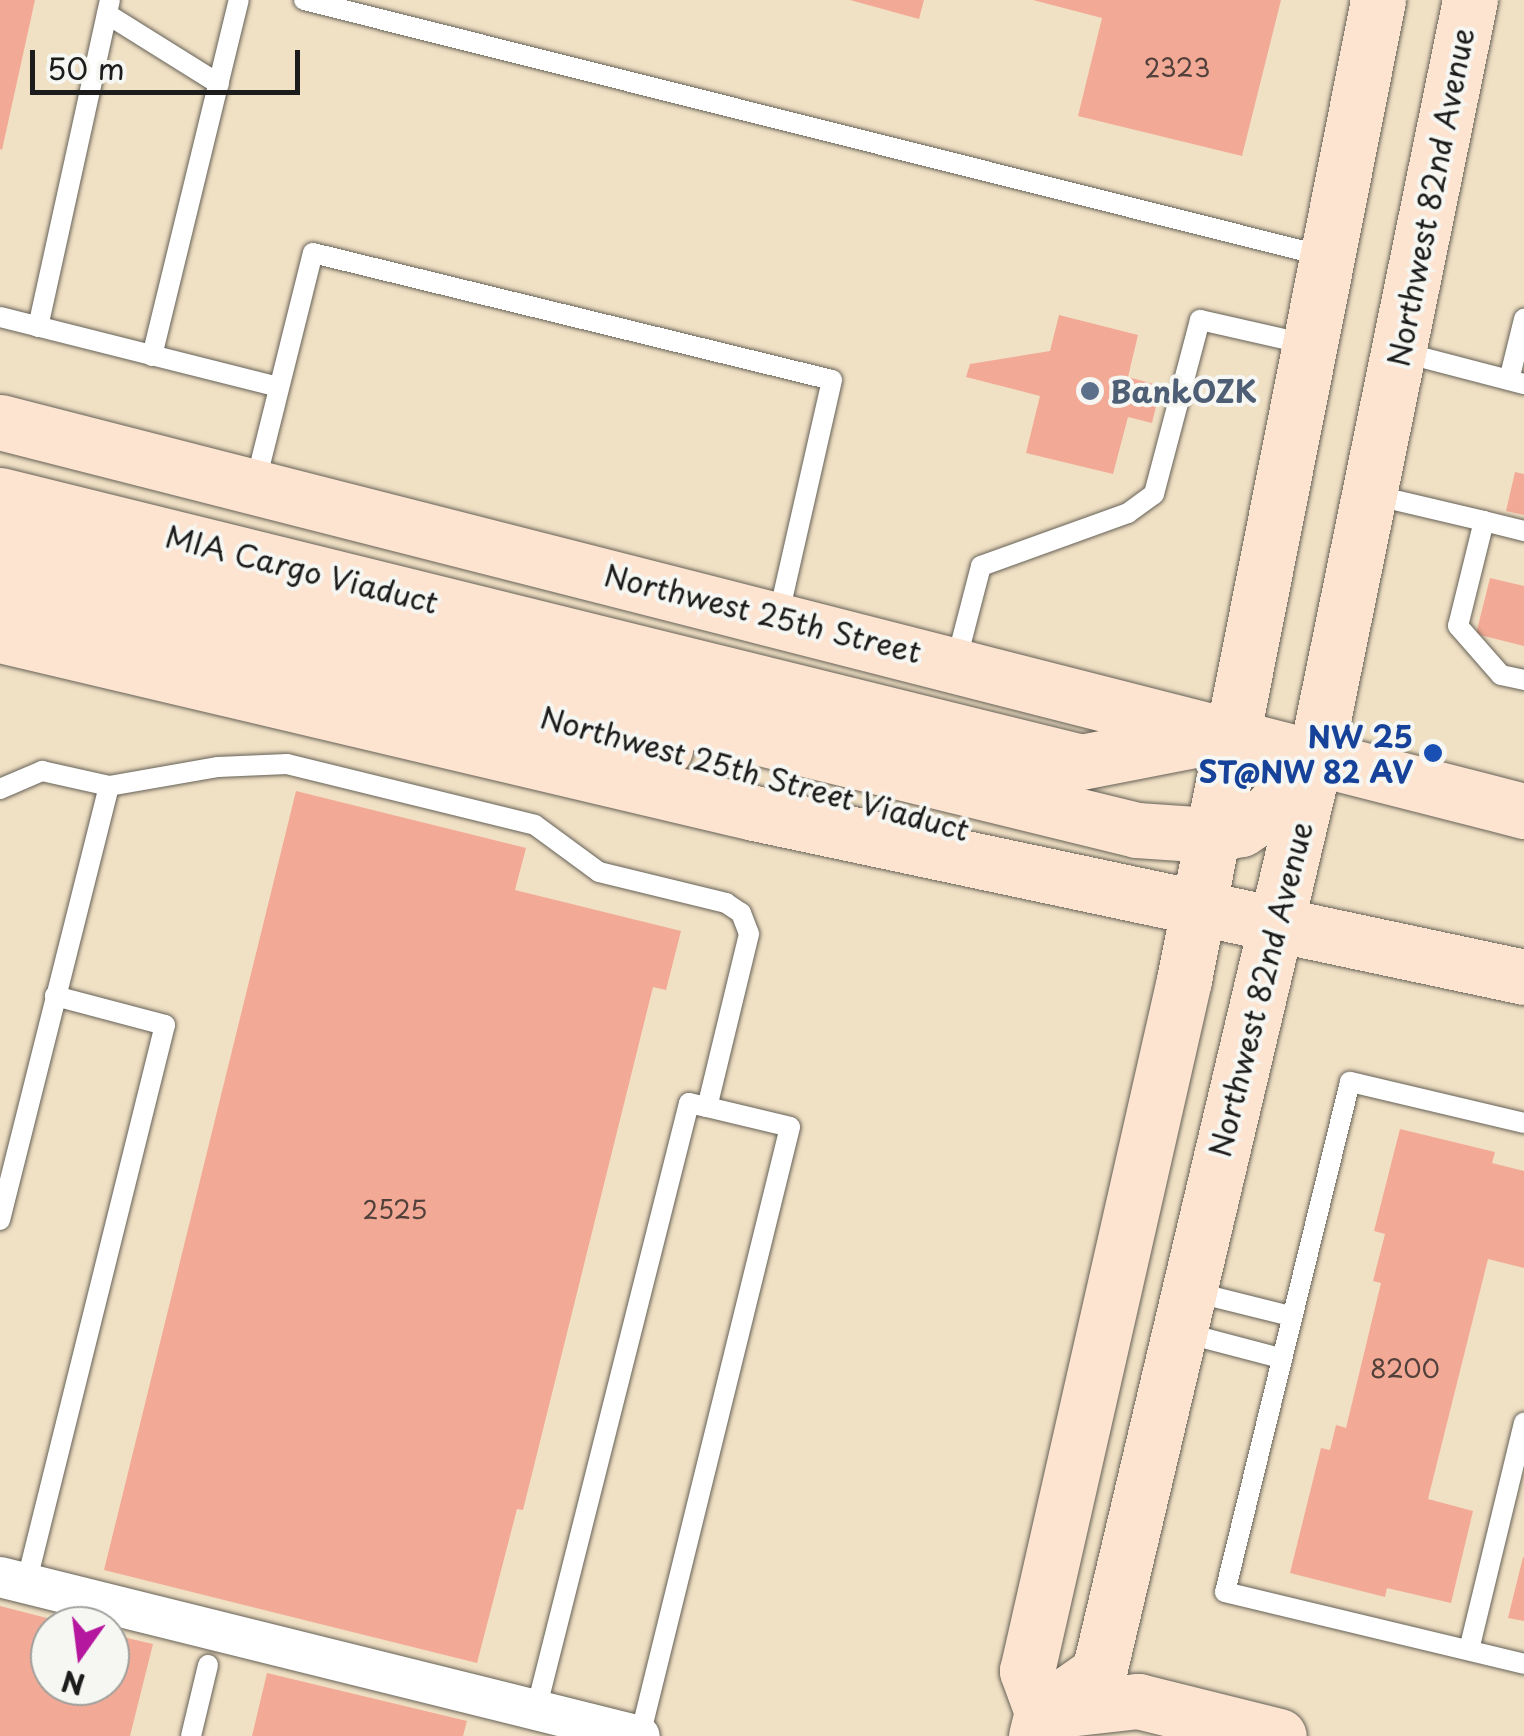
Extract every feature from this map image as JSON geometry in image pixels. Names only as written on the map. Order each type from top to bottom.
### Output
[{"type":"main road","points":[[1279,1736],[1138,1701],[1053,1728],[1028,1671],[1197,912],[1228,733],[1378,0]]},
{"type":"main road","name":"Northwest 82nd Avenue","points":[[1053,1728],[1098,1672],[1315,759],[1470,0]]},
{"type":"main road","name":"Northwest 25th Street","points":[[0,422],[956,662],[1524,811]]},
{"type":"main road","name":"MIA Cargo Viaduct","points":[[0,494],[1081,762],[1228,733]]},
{"type":"main road","points":[[0,536],[582,683],[626,705],[1107,824],[1210,836],[1240,830],[1269,811],[1315,759]]},
{"type":"main road","name":"Northwest 25th Street Viaduct","points":[[0,581],[1098,862],[1197,912]]},
{"type":"main road","points":[[0,635],[1197,912],[1524,977]]},
{"type":"main road","points":[[520,712],[626,705]]},
{"type":"street","points":[[13,1581],[640,1736]]},
{"type":"lane","points":[[152,356],[240,0]]},
{"type":"lane","points":[[304,0],[1324,256]]},
{"type":"lane","points":[[38,327],[109,7],[219,84]]},
{"type":"lane","points":[[255,485],[313,253],[832,380],[778,617]]},
{"type":"lane","points":[[0,318],[278,387]]},
{"type":"lane","points":[[1399,352],[1517,382],[1524,319]]},
{"type":"lane","points":[[956,662],[981,566],[1128,513],[1154,494],[1200,320],[1306,344]]},
{"type":"lane","points":[[1370,494],[1524,531]]},
{"type":"lane","points":[[1484,521],[1458,626],[1500,675],[1524,680]]},
{"type":"lane","points":[[0,789],[42,771],[109,786],[244,763],[287,764],[536,825],[599,872],[726,902],[741,913],[748,934],[707,1106]]},
{"type":"lane","points":[[0,1220],[109,786]]},
{"type":"lane","points":[[13,1581],[165,1025],[55,996]]},
{"type":"lane","points":[[1524,1123],[1350,1082],[1225,1592],[1524,1664]]},
{"type":"lane","points":[[536,1710],[689,1103],[707,1106],[790,1127],[640,1736]]},
{"type":"lane","points":[[1184,1311],[1290,1316]]},
{"type":"lane","points":[[1184,1311],[1280,1358]]},
{"type":"lane","points":[[1469,1650],[1524,1423]]},
{"type":"lane","points":[[190,1736],[208,1665]]},
{"type":"building","points":[[0,0],[35,0],[2,150],[0,149]]},
{"type":"building","points":[[850,0],[924,0],[919,19]]},
{"type":"building","points":[[1033,0],[1281,0],[1242,156],[1078,116],[1102,18]]},
{"type":"building","name":"BankOZK","points":[[1059,315],[1138,335],[1128,377],[1161,386],[1152,423],[1128,417],[1113,474],[1026,453],[1040,396],[966,377],[970,364],[1050,351]]},
{"type":"building","points":[[1515,472],[1524,474],[1524,515],[1506,511]]},
{"type":"building","points":[[1490,578],[1524,586],[1524,646],[1476,634]]},
{"type":"building","points":[[296,791],[526,848],[515,890],[681,931],[666,990],[653,987],[523,1510],[517,1509],[477,1663],[104,1570]]},
{"type":"building","points":[[1400,1129],[1495,1152],[1492,1163],[1524,1171],[1524,1268],[1488,1259],[1428,1499],[1473,1511],[1451,1603],[1387,1588],[1385,1597],[1290,1573],[1321,1448],[1330,1450],[1336,1425],[1346,1428],[1381,1283],[1373,1281],[1385,1234],[1374,1231]]},
{"type":"building","points":[[1524,1558],[1524,1621],[1508,1618]]},
{"type":"building","points":[[0,1606],[30,1614],[30,1706],[130,1706],[130,1639],[153,1644],[130,1736],[0,1736]]},
{"type":"building","points":[[267,1673],[467,1721],[463,1736],[252,1736]]},
{"type":"place","name":"BankOZK","points":[[1090,391]]},
{"type":"place","name":"NW 25 ST@NW 82 AV","points":[[1433,753]]}]
